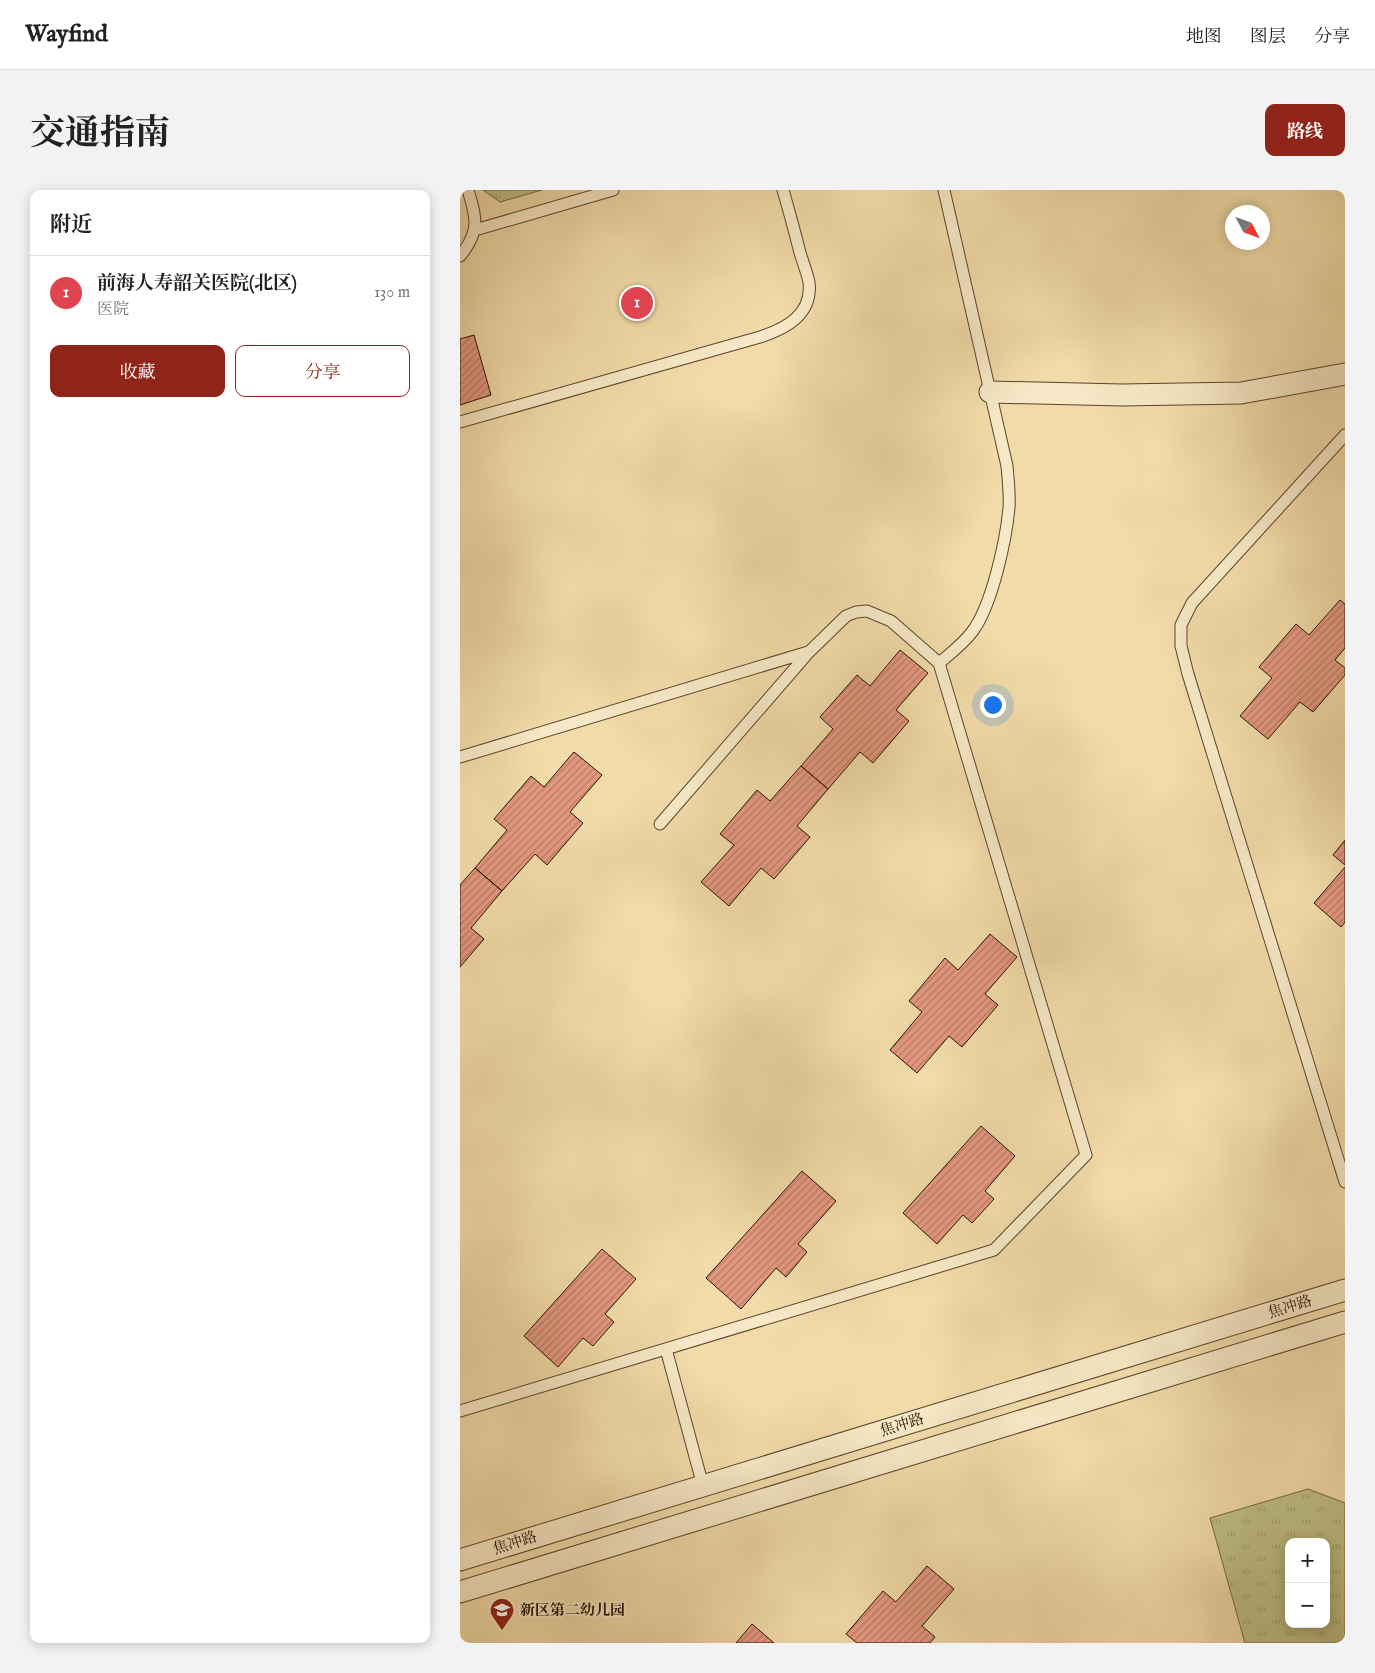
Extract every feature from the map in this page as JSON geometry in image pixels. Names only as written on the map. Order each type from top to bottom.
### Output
[{"type":"street","points":[[990,392],[1122,395],[1241,393],[1345,374]]},
{"type":"street","name":"焦冲路","points":[[460,1560],[1345,1290]]},
{"type":"street","name":"焦冲路","points":[[460,1592],[1345,1322]]},
{"type":"lane","points":[[460,256],[471,241],[475,230],[476,216],[468,190]]},
{"type":"lane","points":[[475,230],[614,190]]},
{"type":"lane","points":[[460,422],[760,337],[780,330],[792,323],[801,314],[807,301],[809,284],[783,190]]},
{"type":"lane","points":[[939,663],[957,649],[974,630],[989,597],[1002,552],[1009,507],[1007,466],[944,190]]},
{"type":"lane","points":[[1345,435],[1192,603],[1181,625],[1181,646],[1345,1182]]},
{"type":"lane","points":[[460,1411],[994,1250],[1086,1155],[939,663],[890,621],[867,611],[856,612],[846,616],[809,652],[660,824]]},
{"type":"lane","points":[[460,757],[809,652]]},
{"type":"lane","points":[[666,1349],[703,1486]]},
{"type":"green space","points":[[483,190],[542,190],[500,202]]},
{"type":"green space","points":[[1308,1489],[1345,1503],[1345,1643],[1245,1643],[1210,1518]]},
{"type":"building","points":[[474,335],[491,395],[460,405],[460,339]]},
{"type":"building","points":[[1340,600],[1345,604],[1345,648],[1335,660],[1345,668],[1345,675],[1313,712],[1300,702],[1268,739],[1240,716],[1272,678],[1259,667],[1296,624],[1309,635]]},
{"type":"building","points":[[900,650],[928,673],[896,710],[909,721],[873,763],[860,752],[828,789],[801,766],[833,729],[820,717],[857,675],[870,686]]},
{"type":"building","points":[[574,752],[602,775],[570,812],[583,823],[547,865],[535,854],[502,891],[475,868],[507,830],[494,819],[531,776],[544,787]]},
{"type":"building","points":[[801,766],[828,789],[797,826],[810,837],[774,879],[761,868],[729,906],[701,882],[734,845],[720,834],[757,790],[770,801]]},
{"type":"building","points":[[1345,840],[1345,865],[1333,855]]},
{"type":"building","points":[[1345,867],[1345,922],[1341,927],[1314,903]]},
{"type":"building","points":[[475,868],[502,891],[471,928],[484,939],[460,967],[460,885]]},
{"type":"building","points":[[990,934],[1017,957],[985,994],[998,1005],[962,1047],[949,1036],[917,1073],[890,1050],[922,1012],[909,1001],[945,958],[958,970]]},
{"type":"building","points":[[981,1126],[1015,1156],[985,1191],[994,1199],[972,1223],[963,1215],[937,1244],[903,1213]]},
{"type":"building","points":[[802,1171],[836,1201],[798,1244],[807,1252],[786,1277],[776,1268],[741,1309],[706,1278]]},
{"type":"building","points":[[602,1249],[636,1279],[605,1314],[614,1322],[593,1346],[583,1338],[558,1367],[524,1336]]},
{"type":"building","points":[[927,1566],[954,1589],[922,1626],[935,1637],[930,1643],[857,1643],[846,1634],[883,1591],[896,1602]]},
{"type":"building","points":[[752,1624],[774,1643],[736,1643]]},
{"type":"place","name":"前海人寿韶关医院(北区)","points":[[637,303]]},
{"type":"place","name":"新区第二幼儿园","points":[[502,1631]]}]
